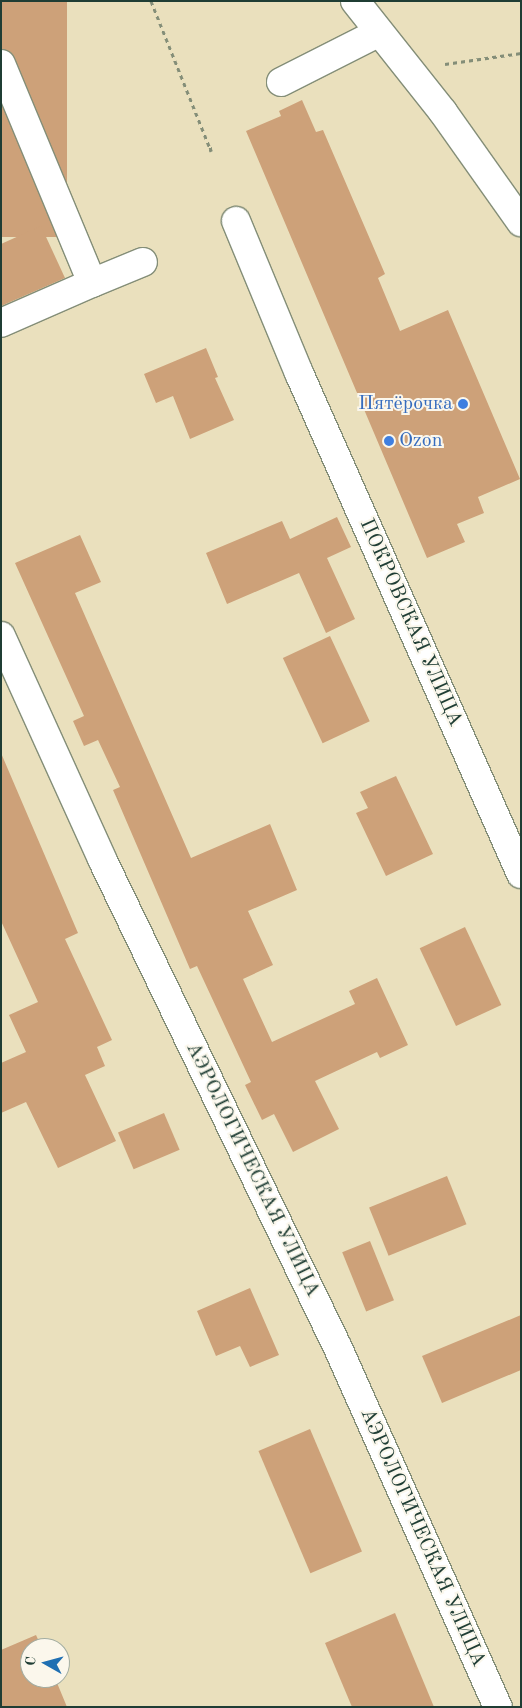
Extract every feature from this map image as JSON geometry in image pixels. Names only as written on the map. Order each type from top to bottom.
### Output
[{"type":"street","points":[[355,1],[407,70],[443,112],[521,222]]},
{"type":"street","points":[[280,82],[378,33]]},
{"type":"street","points":[[1,64],[92,282]]},
{"type":"street","name":"ПОКРОВСКАЯ УЛИЦА","points":[[236,221],[299,373],[521,874]]},
{"type":"street","points":[[1,323],[92,282],[143,262]]},
{"type":"street","name":"АЭРОЛОГИЧЕСКАЯ УЛИЦА","points":[[1,636],[102,859],[338,1348],[498,1707]]},
{"type":"path","points":[[151,1],[212,151],[210,146]]},
{"type":"path","points":[[407,70],[493,55],[521,54]]},
{"type":"building","points":[[1,1],[67,1],[67,237],[1,237]]},
{"type":"building","points":[[302,100],[316,132],[323,130],[385,274],[378,278],[400,331],[448,310],[520,479],[478,497],[484,513],[457,524],[465,542],[427,558],[246,131],[281,116],[279,111]]},
{"type":"building","points":[[41,226],[65,278],[1,306],[1,244]]},
{"type":"building","points":[[206,348],[218,377],[215,378],[234,420],[190,439],[173,396],[156,403],[144,374]]},
{"type":"building","points":[[337,517],[351,547],[327,558],[355,619],[326,633],[299,573],[227,604],[206,553],[282,521],[290,539]]},
{"type":"building","points":[[80,535],[101,582],[75,593],[191,858],[270,824],[297,890],[248,911],[273,965],[243,979],[272,1042],[355,1004],[349,991],[377,978],[408,1045],[380,1058],[377,1052],[315,1081],[339,1129],[293,1152],[274,1114],[262,1120],[245,1085],[251,1082],[197,966],[190,969],[113,790],[120,787],[98,740],[84,746],[73,721],[84,716],[15,563]]},
{"type":"building","points":[[330,636],[370,721],[323,743],[283,658]]},
{"type":"building","points":[[1,753],[78,933],[65,939],[112,1040],[97,1047],[105,1066],[85,1075],[116,1141],[58,1168],[26,1102],[1,1113],[1,1063],[26,1052],[9,1015],[38,1002],[1,921]]},
{"type":"building","points":[[396,776],[433,854],[386,876],[356,813],[368,808],[360,792]]},
{"type":"building","points":[[465,927],[501,1005],[456,1026],[420,948]]},
{"type":"building","points":[[164,1113],[180,1150],[134,1169],[118,1133]]},
{"type":"building","points":[[447,1176],[466,1224],[389,1256],[369,1207]]},
{"type":"building","points":[[370,1241],[394,1300],[366,1312],[342,1252]]},
{"type":"building","points":[[250,1288],[279,1355],[250,1367],[240,1346],[216,1356],[197,1311]]},
{"type":"building","points":[[521,1315],[521,1370],[442,1403],[422,1356]]},
{"type":"building","points":[[310,1429],[362,1551],[310,1573],[258,1451]]},
{"type":"building","points":[[395,1613],[434,1707],[352,1707],[325,1643]]},
{"type":"building","points":[[20,1642],[20,1688],[59,1688],[67,1707],[1,1707],[1,1650]]},
{"type":"place","name":"Пятёрочка","points":[[463,404]]},
{"type":"place","name":"Ozon","points":[[389,441]]}]
